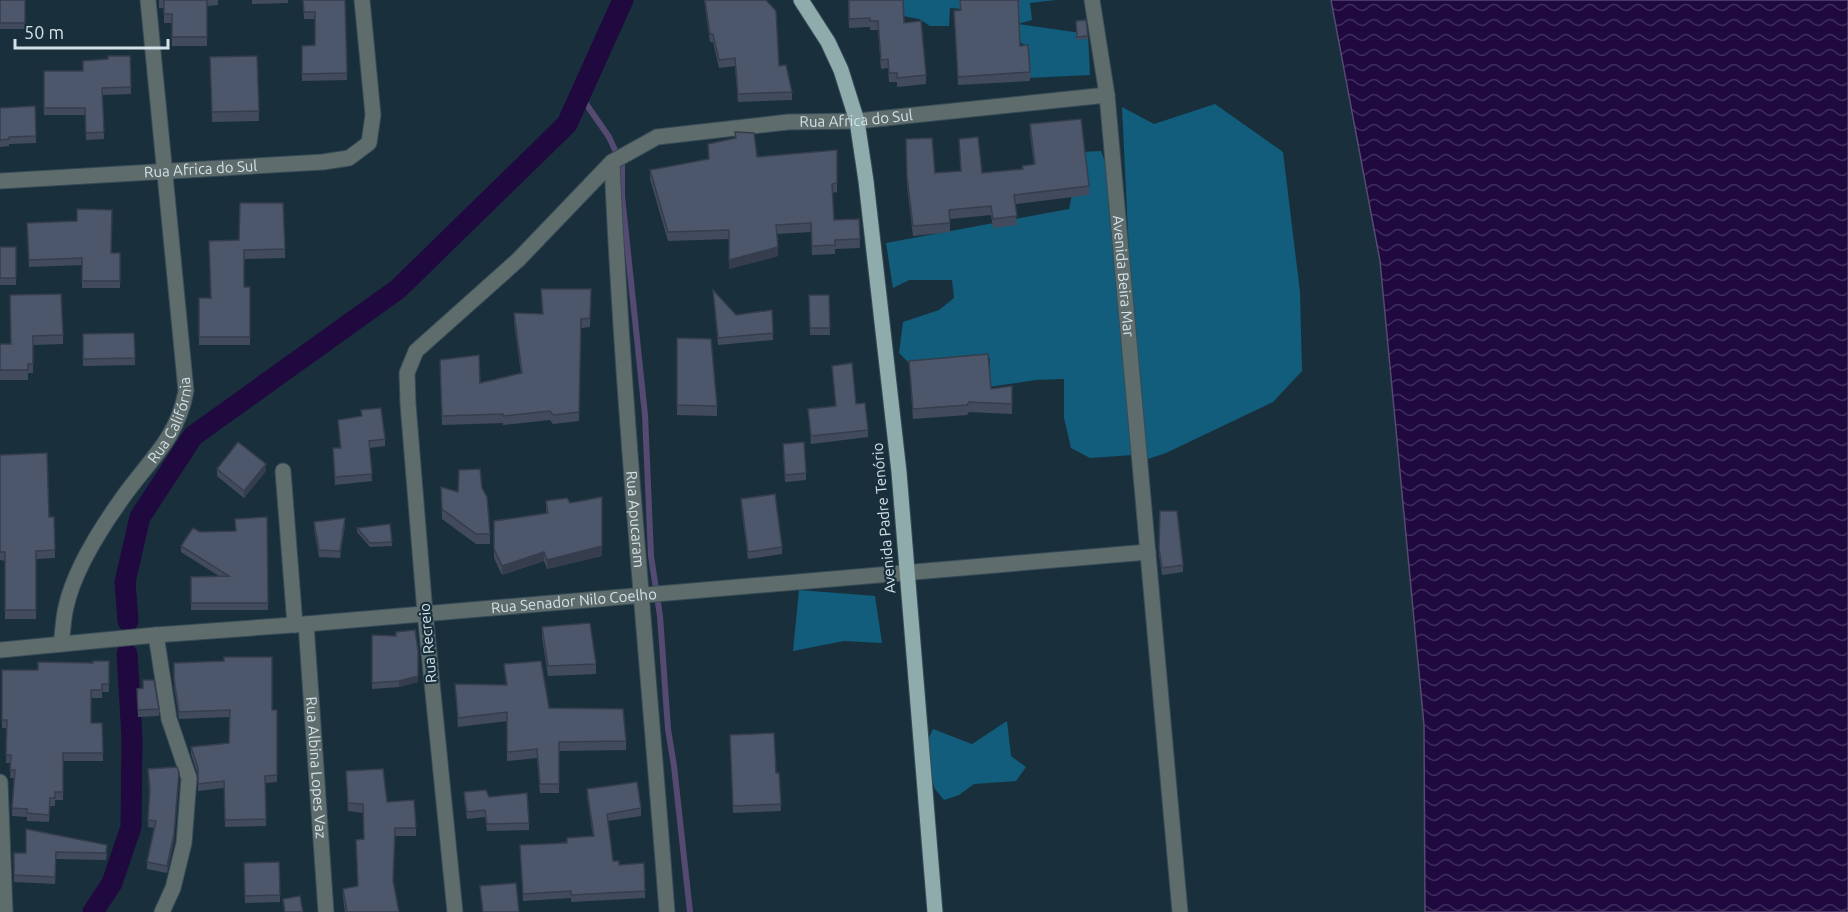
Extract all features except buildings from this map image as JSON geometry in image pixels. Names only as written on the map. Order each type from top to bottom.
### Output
[{"type":"main road","name":"Avenida Padre Tenório","points":[[801,0],[828,42],[841,70],[857,121],[866,181],[900,472],[935,912]]},
{"type":"street","name":"Rua Califórnia","points":[[61,644],[65,608],[77,573],[121,500],[174,431],[182,411],[186,391],[148,0]]},
{"type":"street","name":"Rua Africa do Sul","points":[[0,181],[323,162],[349,158],[369,143],[373,115],[362,0]]},
{"type":"street","name":"Avenida Beira Mar","points":[[1092,0],[1107,95],[1180,912]]},
{"type":"street","name":"Rua Africa do Sul","points":[[407,373],[416,351],[518,260],[612,162],[657,137],[788,122],[857,121],[1107,95]]},
{"type":"street","name":"Rua Apucaram","points":[[612,162],[624,392],[643,595],[667,912]]},
{"type":"street","name":"Rua Recreio","points":[[407,373],[425,613],[454,912]]},
{"type":"street","name":"Rua Albina Lopes Vaz","points":[[283,471],[301,624],[326,912]]},
{"type":"street","name":"Rua Senador Nilo Coelho","points":[[0,650],[1148,552]]},
{"type":"street","points":[[156,635],[169,719],[189,778],[184,843],[173,888],[162,912]]},
{"type":"street","points":[[0,782],[5,912]]},
{"type":"shaded area","points":[[898,0],[964,0],[977,10],[950,8],[949,26],[930,26],[919,19],[898,15]]},
{"type":"shaded area","points":[[1014,0],[1056,0],[1030,3],[1032,20],[1018,24],[1088,34],[1090,75],[1026,78],[1023,43],[1004,47]]},
{"type":"shaded area","points":[[1215,104],[1283,152],[1300,292],[1302,371],[1273,402],[1166,453],[1139,462],[1122,107],[1154,124]]},
{"type":"shaded area","points":[[1101,151],[1107,167],[1108,199],[1133,455],[1090,458],[1071,448],[1064,418],[1064,379],[1036,380],[988,387],[990,358],[911,365],[899,353],[903,322],[939,310],[954,298],[952,280],[909,280],[893,288],[886,243],[1069,209],[1081,152]]},
{"type":"shaded area","points":[[799,590],[875,596],[882,643],[844,641],[793,651]]},
{"type":"shaded area","points":[[1007,721],[1011,756],[1026,767],[1016,781],[974,784],[959,795],[944,800],[935,789],[922,753],[933,729],[972,744]]},
{"type":"water","points":[[1331,0],[1848,0],[1848,912],[1425,912],[1424,725],[1380,261]]},
{"type":"waterway","points":[[128,621],[125,582],[140,517],[193,436],[398,289],[567,124],[623,0]]},
{"type":"waterway","points":[[580,95],[609,137],[622,165],[622,196],[645,415],[651,556],[660,616],[668,729],[690,912]]},
{"type":"waterway","points":[[93,912],[112,883],[131,827],[132,737],[127,654]]}]
